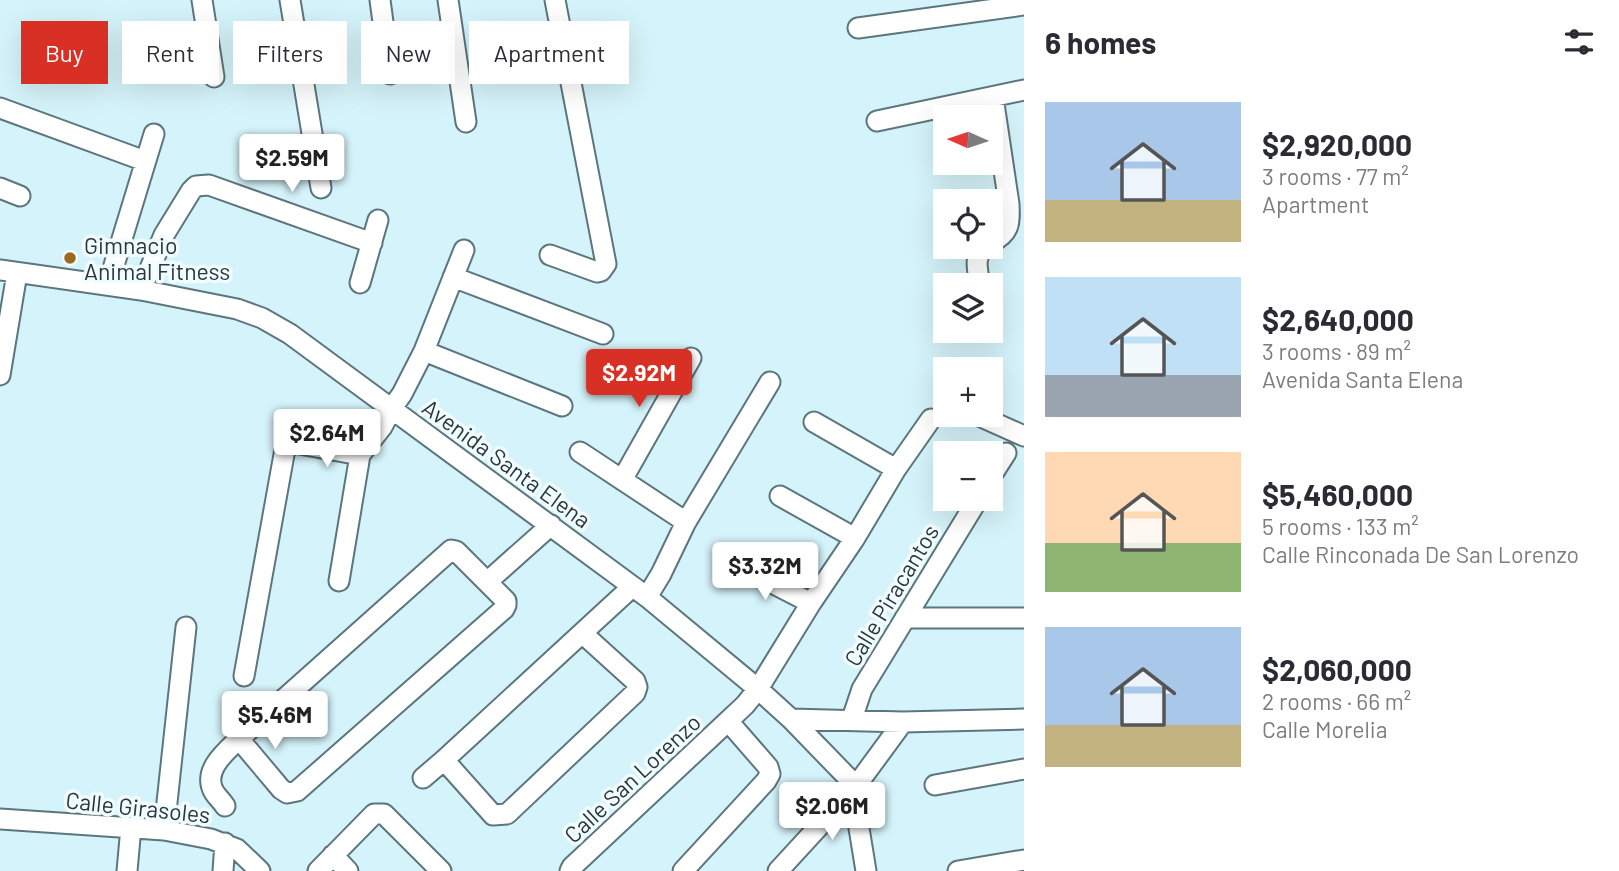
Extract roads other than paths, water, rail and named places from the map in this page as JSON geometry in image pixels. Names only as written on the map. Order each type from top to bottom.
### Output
[{"type":"street","points":[[202,0],[205,21]]},
{"type":"street","points":[[290,0],[321,188]]},
{"type":"street","points":[[380,0],[383,21]]},
{"type":"street","points":[[448,0],[466,122]]},
{"type":"street","points":[[550,255],[597,272],[606,264],[555,0]]},
{"type":"street","points":[[858,28],[1024,5]]},
{"type":"street","points":[[877,121],[1024,90]]},
{"type":"street","points":[[993,97],[1009,204],[1010,221],[1003,234]]},
{"type":"street","points":[[0,108],[145,161]]},
{"type":"street","points":[[108,285],[154,134]]},
{"type":"street","points":[[141,290],[164,235],[191,191],[202,184],[372,243]]},
{"type":"street","points":[[0,188],[20,196]]},
{"type":"street","points":[[360,283],[379,220]]},
{"type":"street","points":[[339,581],[360,455],[382,427],[424,351],[464,250]]},
{"type":"street","points":[[0,375],[8,271]]},
{"type":"street","name":"Avenida Santa Elena","points":[[8,271],[141,290],[236,309],[262,318],[290,334],[640,592],[758,689],[856,786]]},
{"type":"street","points":[[453,277],[603,334]]},
{"type":"street","points":[[424,351],[562,406]]},
{"type":"street","points":[[622,480],[691,358]]},
{"type":"street","points":[[423,778],[582,633],[661,574],[685,522],[770,382]]},
{"type":"street","name":"Calle San Lorenzo","points":[[570,871],[745,705],[758,689],[896,469],[931,419]]},
{"type":"street","points":[[814,422],[896,469]]},
{"type":"street","points":[[1003,427],[1024,436]]},
{"type":"street","points":[[244,676],[284,452],[294,443],[360,455]]},
{"type":"street","points":[[580,452],[685,522]]},
{"type":"street","points":[[1003,458],[1006,453]]},
{"type":"street","points":[[780,496],[855,538]]},
{"type":"street","name":"Calle Piracantos","points":[[852,719],[862,689],[971,511]]},
{"type":"street","points":[[487,582],[551,524]]},
{"type":"street","points":[[225,806],[214,792],[211,783],[212,773],[220,757],[239,739],[451,550],[456,551],[506,601],[504,609],[297,791],[287,793],[281,789],[239,739]]},
{"type":"street","points":[[739,566],[811,603]]},
{"type":"street","points":[[905,618],[1024,618]]},
{"type":"street","points":[[164,830],[186,627]]},
{"type":"street","points":[[444,760],[493,816],[507,814],[635,693],[635,681],[582,633]]},
{"type":"street","points":[[791,719],[902,722],[1024,719]]},
{"type":"street","name":"Calle San Lorenzo","points":[[683,871],[770,774],[768,767],[728,721]]},
{"type":"street","points":[[778,871],[856,786],[902,722]]},
{"type":"street","points":[[935,785],[1024,769]]},
{"type":"street","points":[[856,786],[858,822],[866,871]]},
{"type":"street","points":[[318,871],[374,814],[379,813],[384,814],[441,871]]},
{"type":"street","name":"Calle Girasoles","points":[[0,819],[164,830],[211,839],[237,849],[260,871]]},
{"type":"street","points":[[127,871],[131,827]]},
{"type":"street","points":[[223,871],[225,843]]},
{"type":"street","points":[[332,855],[348,871]]},
{"type":"street","points":[[958,871],[1024,860]]},
{"type":"place","name":"Gimnacio Animal Fitness","points":[[70,258]]}]
